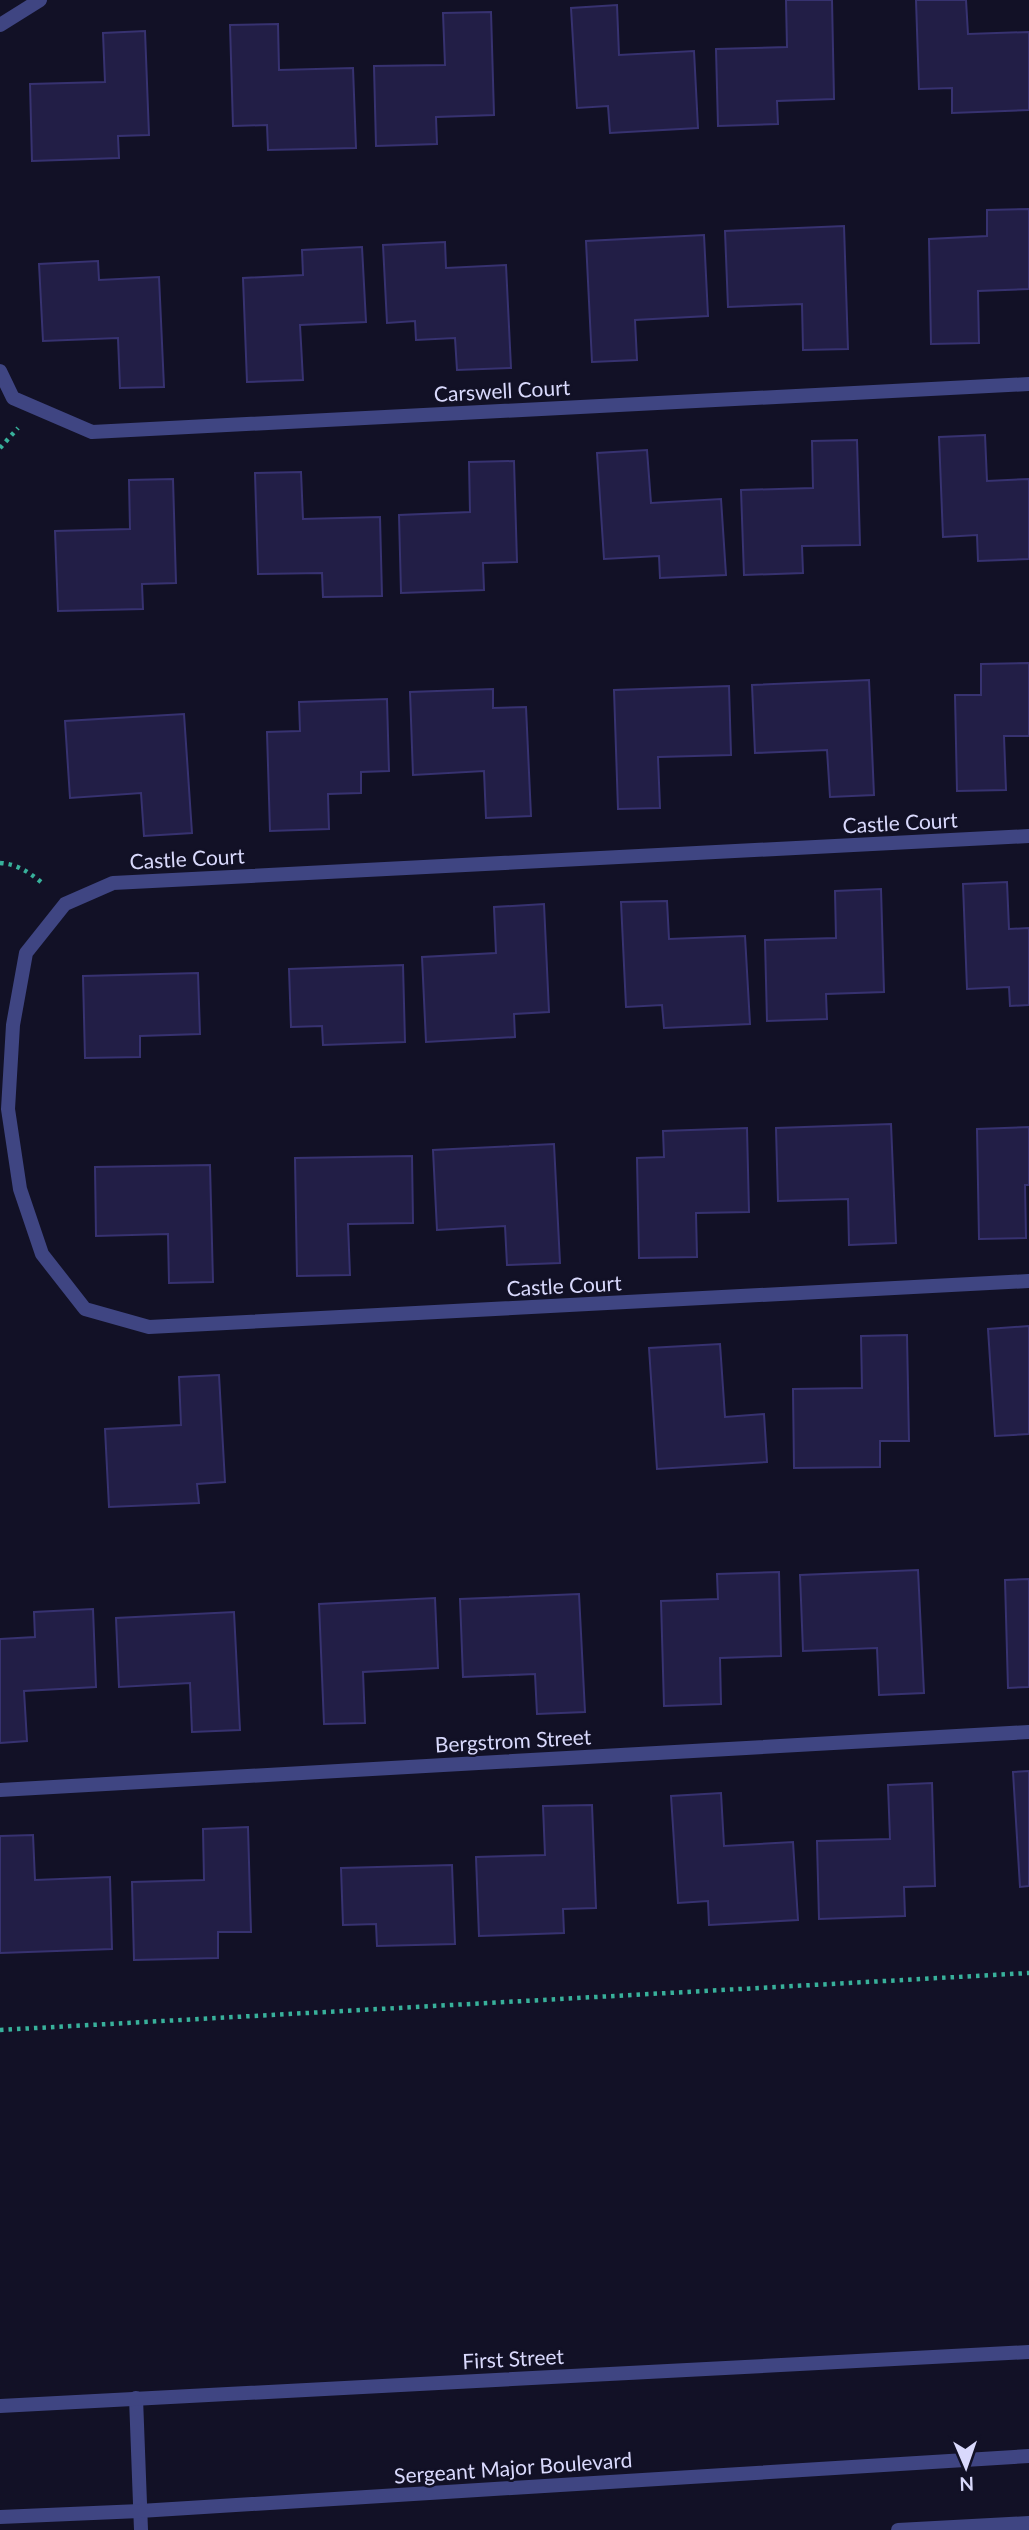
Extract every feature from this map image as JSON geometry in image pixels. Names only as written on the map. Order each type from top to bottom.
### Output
[{"type":"street","points":[[0,25],[40,0]]},
{"type":"street","name":"Carswell Court","points":[[0,371],[13,398],[92,432],[1029,384]]},
{"type":"street","name":"Castle Court","points":[[1029,836],[113,883],[65,904],[26,953],[13,1025],[8,1110],[20,1189],[42,1255],[85,1309],[149,1328],[1029,1280]]},
{"type":"street","name":"Bergstrom Street","points":[[0,1790],[1029,1732]]},
{"type":"street","name":"First Street","points":[[0,2406],[1029,2352]]},
{"type":"street","points":[[136,2398],[141,2530]]},
{"type":"street","name":"Sergeant Major Boulevard","points":[[0,2517],[140,2511],[1029,2456]]},
{"type":"street","points":[[898,2530],[1029,2523]]},
{"type":"path","points":[[0,863],[13,864],[31,873],[42,883]]},
{"type":"path","points":[[0,2030],[1029,1973]]},
{"type":"building","points":[[786,0],[832,0],[834,99],[777,101],[778,124],[718,126],[716,49],[787,47]]},
{"type":"building","points":[[916,0],[966,0],[968,34],[1029,32],[1029,110],[952,113],[952,88],[919,89]]},
{"type":"building","points":[[617,5],[619,55],[694,51],[698,128],[610,133],[608,106],[577,108],[571,8]]},
{"type":"building","points":[[491,12],[494,115],[436,117],[437,144],[376,146],[374,66],[445,65],[443,13]]},
{"type":"building","points":[[278,24],[279,70],[353,68],[356,148],[268,150],[267,125],[233,126],[230,25]]},
{"type":"building","points":[[145,31],[149,135],[118,136],[119,158],[32,161],[30,84],[105,82],[103,33]]},
{"type":"building","points":[[1029,209],[1029,289],[978,291],[979,343],[931,344],[929,239],[987,236],[987,210]]},
{"type":"building","points":[[844,226],[848,349],[803,350],[802,304],[728,307],[725,231]]},
{"type":"building","points":[[704,235],[708,316],[635,320],[637,360],[592,362],[586,241]]},
{"type":"building","points":[[445,242],[446,268],[506,265],[511,368],[457,370],[455,338],[416,340],[415,321],[387,323],[383,245]]},
{"type":"building","points":[[362,247],[366,322],[300,325],[303,380],[247,382],[243,278],[303,275],[302,250]]},
{"type":"building","points":[[98,261],[99,280],[159,277],[164,387],[120,388],[118,338],[43,341],[39,264]]},
{"type":"building","points":[[985,435],[987,481],[1029,479],[1029,559],[978,561],[977,535],[943,537],[939,437]]},
{"type":"building","points":[[857,440],[860,545],[802,546],[803,573],[744,575],[741,490],[813,488],[812,441]]},
{"type":"building","points":[[647,450],[651,503],[721,499],[726,575],[660,578],[659,556],[604,559],[597,453]]},
{"type":"building","points":[[514,461],[517,562],[483,563],[484,590],[401,593],[399,515],[470,512],[469,462]]},
{"type":"building","points":[[301,472],[303,519],[380,517],[382,596],[323,597],[322,573],[258,574],[255,473]]},
{"type":"building","points":[[173,479],[176,583],[142,584],[143,609],[58,611],[55,531],[130,529],[129,480]]},
{"type":"building","points":[[1029,663],[1029,736],[1004,736],[1006,790],[957,791],[955,695],[981,695],[981,664]]},
{"type":"building","points":[[869,680],[874,795],[830,797],[827,750],[755,753],[752,685]]},
{"type":"building","points":[[729,686],[731,755],[658,757],[660,808],[618,809],[614,690]]},
{"type":"building","points":[[493,689],[493,708],[526,707],[531,816],[486,818],[484,771],[413,775],[410,692]]},
{"type":"building","points":[[387,699],[389,771],[361,772],[361,793],[328,794],[329,829],[270,831],[267,732],[300,731],[299,702]]},
{"type":"building","points":[[184,714],[192,833],[144,836],[141,793],[70,798],[65,721]]},
{"type":"building","points":[[1007,882],[1009,929],[1029,928],[1029,1005],[1010,1006],[1009,987],[967,989],[963,884]]},
{"type":"building","points":[[881,889],[884,992],[826,994],[827,1019],[767,1021],[765,940],[836,938],[835,891]]},
{"type":"building","points":[[667,901],[669,939],[745,936],[750,1024],[664,1028],[662,1005],[626,1007],[621,902]]},
{"type":"building","points":[[544,904],[549,1012],[514,1014],[515,1037],[426,1042],[422,957],[496,953],[494,907]]},
{"type":"building","points":[[403,965],[405,1042],[323,1045],[322,1026],[291,1027],[289,969]]},
{"type":"building","points":[[198,973],[200,1034],[140,1036],[140,1057],[85,1058],[83,976]]},
{"type":"building","points":[[891,1124],[896,1243],[849,1245],[848,1199],[778,1201],[776,1128]]},
{"type":"building","points":[[1029,1127],[1029,1185],[1025,1185],[1026,1238],[979,1239],[977,1129]]},
{"type":"building","points":[[747,1128],[749,1212],[696,1213],[697,1257],[639,1258],[637,1158],[664,1157],[663,1131]]},
{"type":"building","points":[[554,1144],[560,1263],[507,1265],[505,1226],[437,1230],[433,1150]]},
{"type":"building","points":[[412,1156],[413,1223],[348,1224],[350,1275],[297,1276],[295,1158]]},
{"type":"building","points":[[210,1165],[213,1282],[169,1283],[168,1234],[96,1236],[95,1167]]},
{"type":"building","points":[[1029,1326],[1029,1434],[995,1436],[988,1329]]},
{"type":"building","points":[[907,1335],[909,1441],[880,1441],[880,1467],[794,1468],[793,1389],[862,1388],[861,1336]]},
{"type":"building","points":[[720,1344],[725,1417],[764,1414],[767,1462],[657,1469],[649,1348]]},
{"type":"building","points":[[219,1375],[225,1482],[197,1484],[199,1503],[109,1507],[105,1429],[181,1425],[179,1377]]},
{"type":"building","points":[[918,1570],[924,1693],[879,1695],[877,1648],[803,1651],[800,1575]]},
{"type":"building","points":[[779,1572],[781,1656],[720,1658],[721,1704],[664,1706],[661,1601],[718,1599],[717,1574]]},
{"type":"building","points":[[1029,1579],[1029,1687],[1008,1688],[1005,1580]]},
{"type":"building","points":[[579,1594],[585,1712],[537,1714],[535,1674],[463,1677],[460,1599]]},
{"type":"building","points":[[435,1598],[438,1668],[363,1672],[365,1723],[324,1724],[319,1604]]},
{"type":"building","points":[[93,1609],[96,1687],[24,1691],[27,1741],[0,1743],[0,1639],[35,1637],[34,1612]]},
{"type":"building","points":[[234,1612],[240,1730],[192,1732],[190,1683],[119,1687],[116,1618]]},
{"type":"building","points":[[1029,1771],[1029,1886],[1020,1887],[1013,1772]]},
{"type":"building","points":[[932,1783],[935,1886],[904,1887],[905,1916],[819,1919],[817,1841],[890,1839],[888,1785]]},
{"type":"building","points":[[721,1793],[724,1846],[793,1842],[798,1920],[709,1925],[708,1901],[678,1903],[671,1796]]},
{"type":"building","points":[[592,1805],[596,1908],[563,1909],[564,1933],[479,1936],[476,1857],[545,1855],[543,1806]]},
{"type":"building","points":[[248,1827],[251,1932],[218,1932],[218,1958],[134,1960],[132,1882],[204,1880],[203,1829]]},
{"type":"building","points":[[33,1835],[35,1880],[110,1877],[112,1949],[0,1953],[0,1836]]},
{"type":"building","points":[[452,1865],[455,1944],[377,1946],[376,1924],[343,1925],[341,1868]]}]
